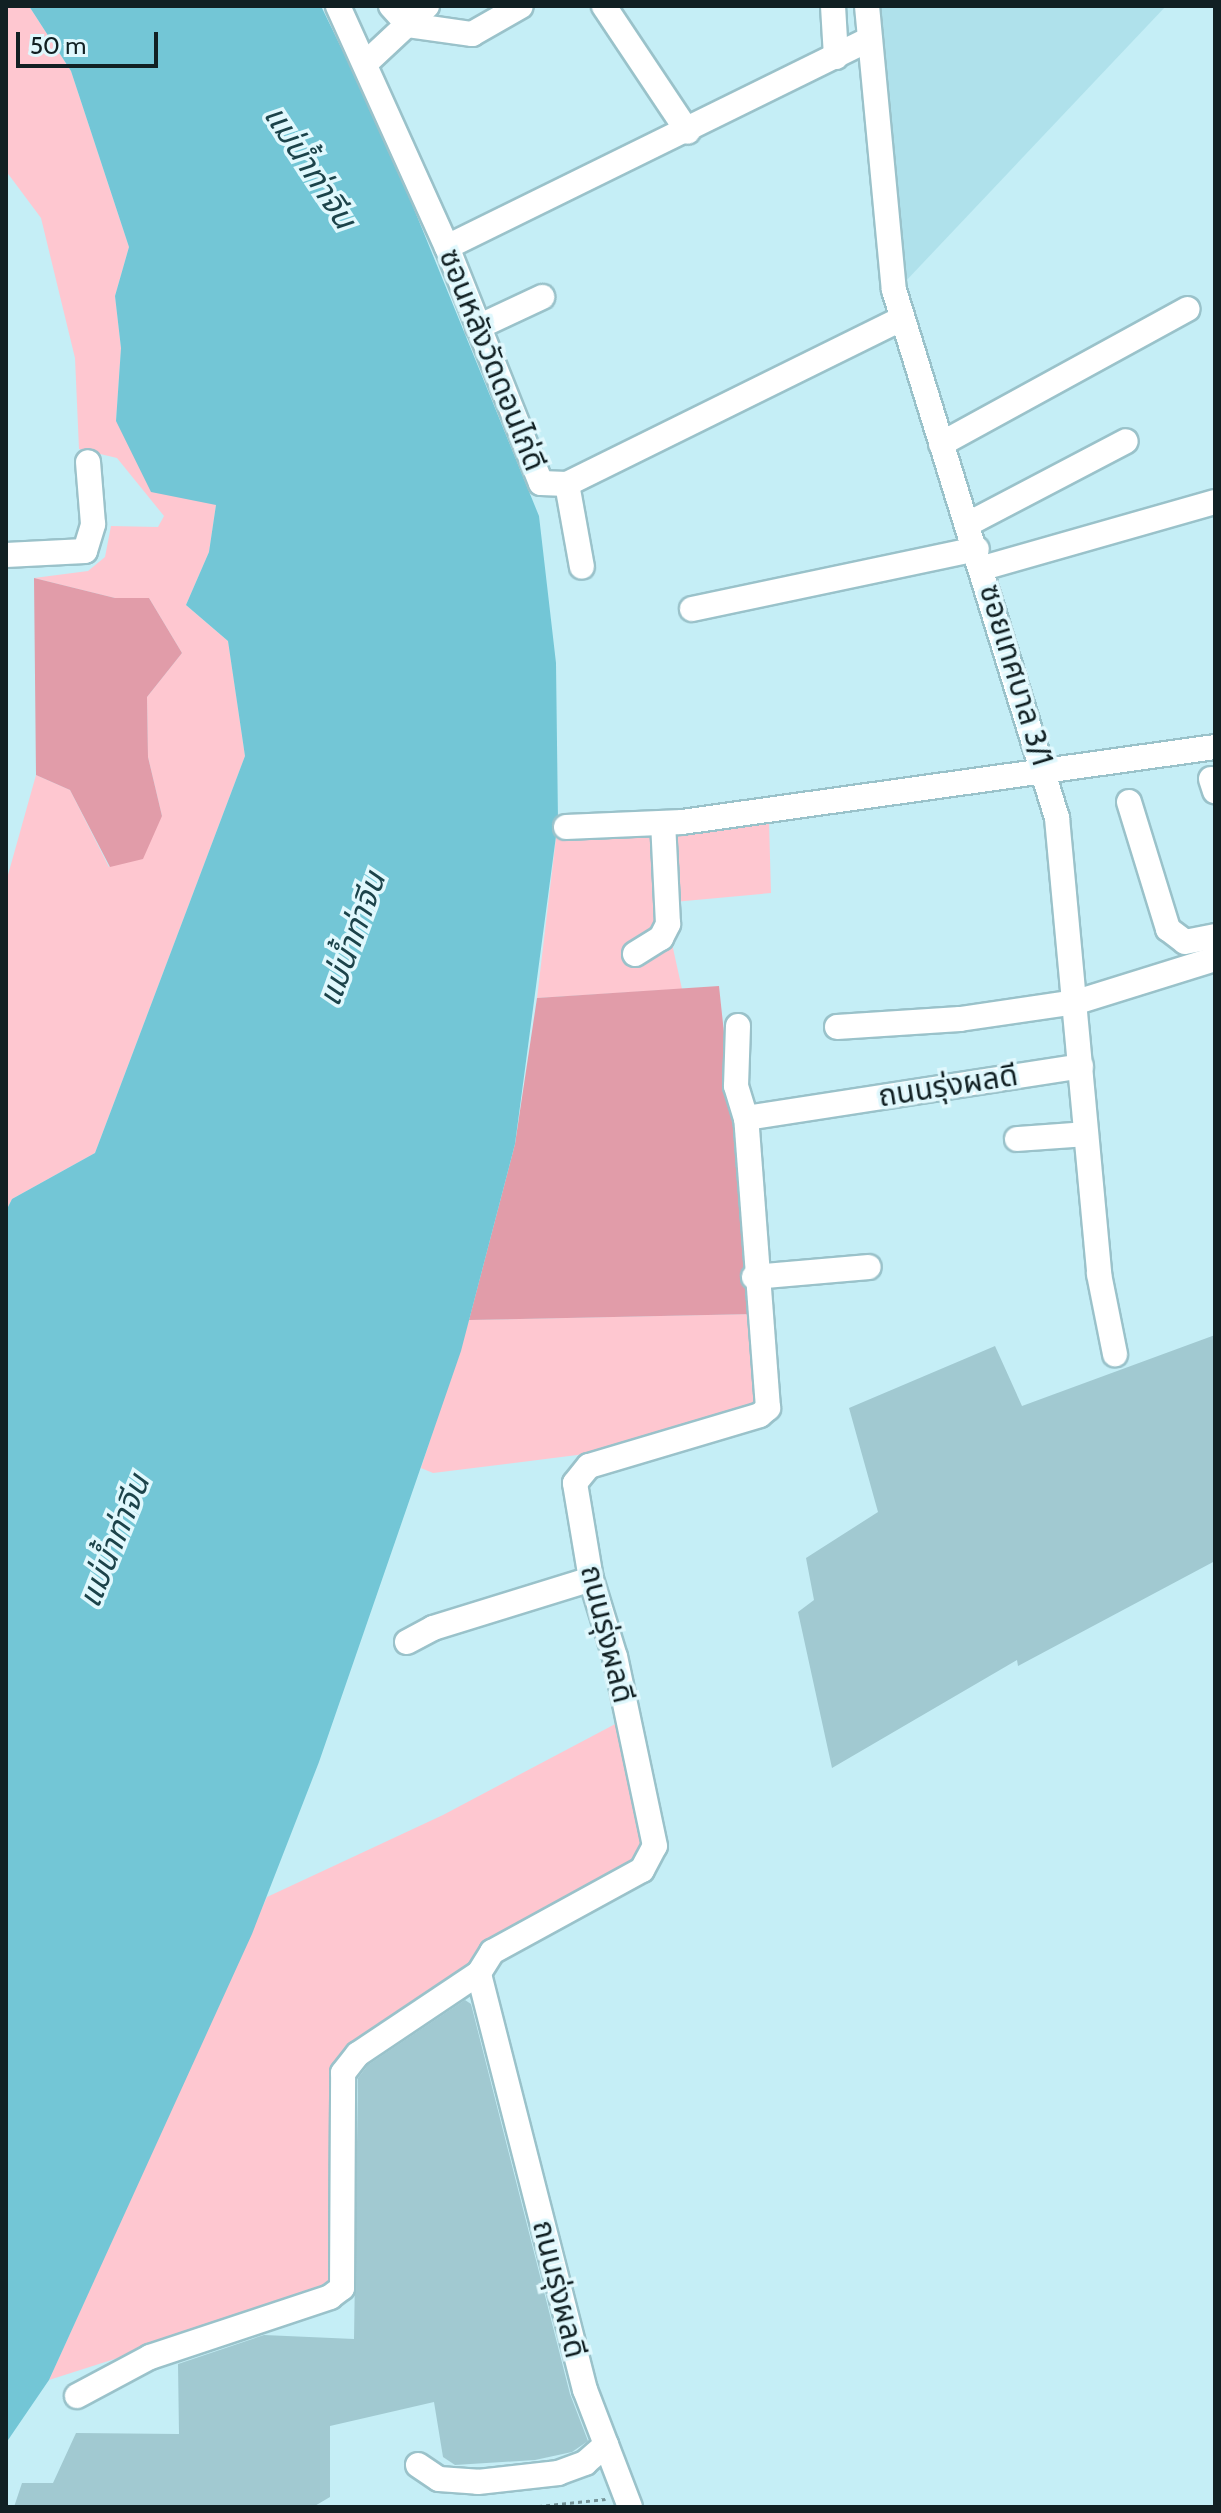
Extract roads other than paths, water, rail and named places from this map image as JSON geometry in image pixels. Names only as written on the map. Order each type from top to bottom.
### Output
[{"type":"street","name":"ซอนหลังวัดดอนไก่ดี","points":[[338,6],[367,62],[447,247],[533,473],[541,483],[567,484],[901,319]]},
{"type":"street","points":[[391,6],[408,25],[472,34],[521,6]]},
{"type":"street","points":[[367,62],[427,6]]},
{"type":"street","points":[[604,6],[688,132]]},
{"type":"street","points":[[833,6],[836,57]]},
{"type":"street","name":"ซอยเทศบาล 3/1","points":[[867,6],[901,319],[980,559],[1047,774],[1057,818],[1077,1002],[1099,1274],[1115,1354]]},
{"type":"street","points":[[447,247],[688,132],[870,39]]},
{"type":"street","points":[[478,327],[542,297]]},
{"type":"street","points":[[941,444],[1188,309]]},
{"type":"street","points":[[968,524],[1126,441]]},
{"type":"street","points":[[6,555],[85,551],[93,524],[88,462]]},
{"type":"street","points":[[567,484],[582,567]]},
{"type":"street","points":[[692,609],[980,559],[1215,502]]},
{"type":"street","points":[[566,827],[663,823],[1047,774],[1215,747]]},
{"type":"street","points":[[1129,802],[1173,937],[1185,942],[1215,936]]},
{"type":"street","points":[[635,954],[661,938],[668,924],[663,823]]},
{"type":"street","points":[[837,1027],[960,1019],[1077,1002],[1215,959]]},
{"type":"street","points":[[738,1026],[736,1086],[746,1118]]},
{"type":"street","name":"ถนนรุ่งผลดี","points":[[628,2502],[585,2390],[479,1973],[492,1952],[636,1874],[652,1858],[655,1838],[615,1657],[591,1579],[574,1494],[583,1469],[760,1415],[768,1408],[754,1277],[746,1118],[1081,1066]]},
{"type":"street","points":[[1017,1139],[1086,1134]]},
{"type":"street","points":[[754,1277],[869,1267]]},
{"type":"street","points":[[407,1642],[433,1628],[591,1579]]},
{"type":"street","points":[[77,2396],[150,2357],[330,2297],[342,2288],[343,2073],[358,2054],[479,1973]]},
{"type":"street","points":[[418,2465],[439,2479],[491,2480],[567,2470],[585,2463],[606,2445]]},
{"type":"water","name":"แม่น้ำท่าจีน","points":[[29,6],[321,6],[386,140],[539,516],[556,663],[558,821],[515,1144],[461,1351],[319,1762],[252,1934],[49,2380],[6,2443],[6,1211],[12,1199],[95,1153],[245,756],[228,641],[186,605],[209,552],[216,505],[151,492],[116,421],[121,348],[115,296],[129,247],[71,71]]}]
